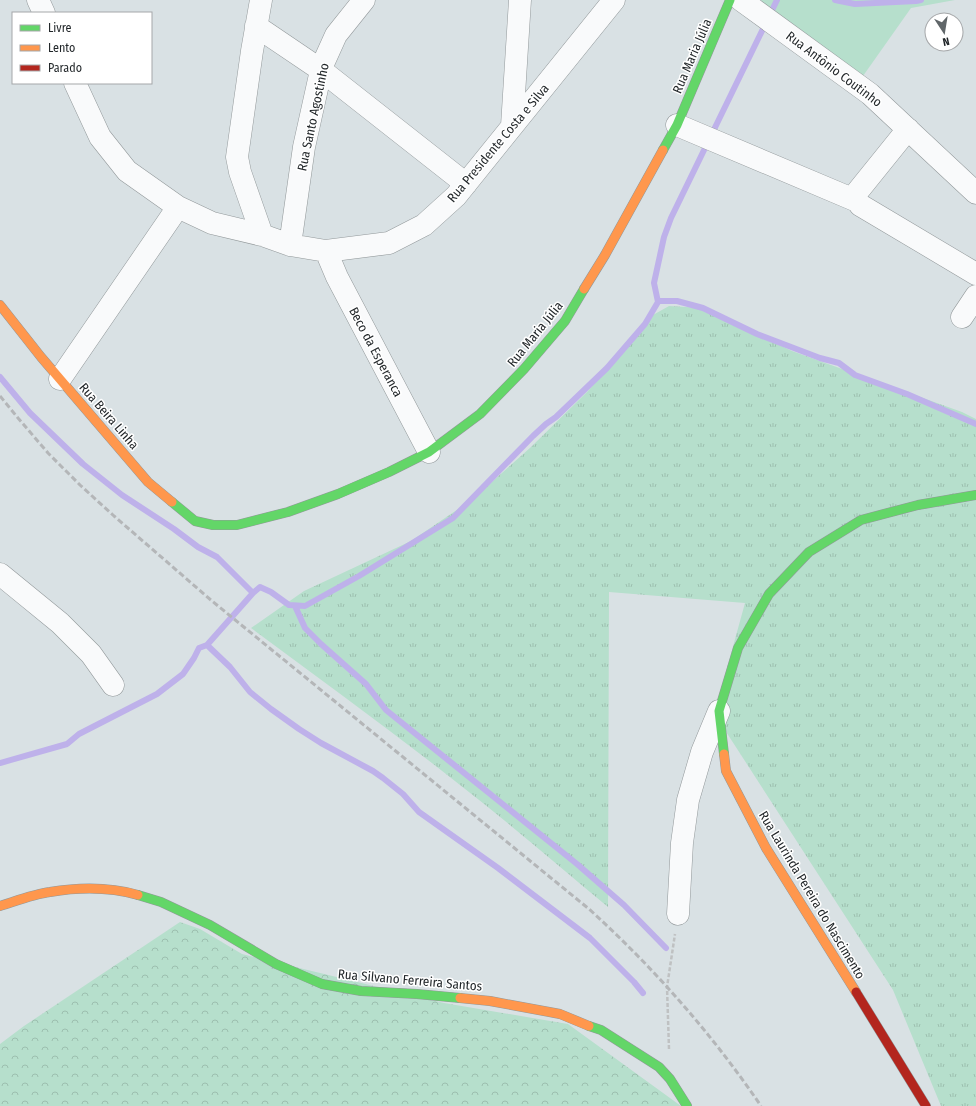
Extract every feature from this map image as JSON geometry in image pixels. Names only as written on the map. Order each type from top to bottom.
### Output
[{"type":"street","points":[[38,0],[44,12]]},
{"type":"street","points":[[261,0],[237,157],[240,172],[262,235]]},
{"type":"street","name":"Rua Santo Agostinho","points":[[290,245],[304,147],[322,66],[336,35],[364,0]]},
{"type":"street","points":[[512,126],[520,0]]},
{"type":"street","name":"Rua Presidente Costa e Silva","points":[[74,84],[100,136],[127,171],[178,208],[212,223],[262,235],[290,245],[326,251],[389,243],[424,225],[456,196],[614,0]]},
{"type":"street","name":"Rua Maria Júlia","points":[[213,525],[237,525],[288,512],[345,491],[389,472],[429,452],[480,414],[524,369],[565,321],[605,255],[677,125],[730,0]]},
{"type":"street","name":"Rua Antônio Coutinho","points":[[741,0],[870,94],[976,193]]},
{"type":"street","points":[[256,26],[321,70],[466,184]]},
{"type":"street","points":[[677,125],[857,201],[976,274]]},
{"type":"street","points":[[857,201],[856,196],[858,191],[908,129]]},
{"type":"street","points":[[60,379],[178,208]]},
{"type":"street","name":"Beco da Esperanca","points":[[326,251],[340,284],[429,452]]},
{"type":"street","points":[[962,317],[976,296]]},
{"type":"street","name":"Rua Beira Linha","points":[[0,305],[41,357],[148,482],[195,521],[213,525]]},
{"type":"street","name":"Rua Laurinda Pereira do Nascimento","points":[[926,1106],[766,848],[726,771],[719,711],[738,648],[769,594],[809,552],[861,520],[918,505],[976,495]]},
{"type":"street","points":[[0,574],[60,623],[91,654],[113,685]]},
{"type":"street","points":[[678,914],[682,843],[688,800],[702,752],[719,711]]},
{"type":"street","name":"Rua Silvano Ferreira Santos","points":[[0,906],[49,892],[88,888],[123,891],[161,902],[203,922],[276,964],[322,984],[361,991],[417,994],[490,1001],[560,1014],[601,1030],[659,1067],[670,1079],[687,1106]]},
{"type":"path","points":[[670,1079],[667,986],[678,914]]},
{"type":"green space","points":[[761,0],[955,0],[911,8],[863,76],[775,11],[767,7]]},
{"type":"green space","points":[[669,306],[703,308],[792,351],[962,412],[976,419],[976,1106],[941,1106],[893,990],[721,724],[724,679],[745,603],[609,592],[608,907],[479,800],[251,628],[304,591],[411,541],[473,499],[531,447],[587,392],[630,344],[653,315]]},
{"type":"green space","points":[[180,922],[200,929],[242,954],[444,1003],[568,1024],[681,1106],[0,1106],[0,1044],[24,1026]]},
{"type":"waterway","points":[[0,763],[67,744],[79,734],[157,694],[183,674],[199,648],[207,645],[260,587],[271,592],[289,605],[305,606],[359,576],[453,518],[533,436],[556,417],[607,368],[645,324],[658,302],[654,283],[664,237],[671,218],[777,0]]},
{"type":"waterway","points":[[835,0],[855,4],[921,0]]},
{"type":"waterway","points":[[658,302],[677,301],[703,308],[757,334],[820,358],[839,363],[855,375],[907,394],[976,424]]},
{"type":"waterway","points":[[0,377],[30,413],[83,464],[122,495],[174,529],[198,547],[217,557],[253,593]]},
{"type":"waterway","points":[[295,606],[305,628],[366,684],[386,710],[577,864],[624,905],[666,948]]},
{"type":"waterway","points":[[207,645],[230,667],[250,692],[271,709],[321,743],[383,778],[403,794],[419,812],[498,868],[590,938],[643,993]]},
{"type":"railway","points":[[0,396],[48,453],[114,516],[212,601],[589,909],[613,931],[681,1003],[723,1053],[761,1106]]},
{"type":"traffic: fast","points":[[663,150],[677,125],[730,0]]},
{"type":"traffic: fast","points":[[172,502],[195,521],[213,525],[237,525],[288,512],[338,494],[389,472],[429,452],[480,414],[524,369],[565,321],[584,289]]},
{"type":"traffic: fast","points":[[724,754],[719,711],[738,648],[769,594],[809,552],[861,520],[918,505],[976,495]]},
{"type":"traffic: fast","points":[[138,895],[161,902],[210,925],[276,964],[322,984],[361,991],[460,998]]},
{"type":"traffic: fast","points":[[589,1026],[601,1030],[659,1067],[670,1079],[687,1106]]},
{"type":"traffic: slow","points":[[584,289],[605,255],[663,150]]},
{"type":"traffic: slow","points":[[0,305],[41,357],[148,482],[172,502]]},
{"type":"traffic: slow","points":[[724,754],[726,771],[766,848],[856,992]]},
{"type":"traffic: slow","points":[[0,906],[38,894],[72,889],[106,889],[138,895]]},
{"type":"traffic: slow","points":[[460,998],[490,1001],[560,1014],[589,1026]]},
{"type":"traffic: jam","points":[[856,992],[926,1106]]}]
